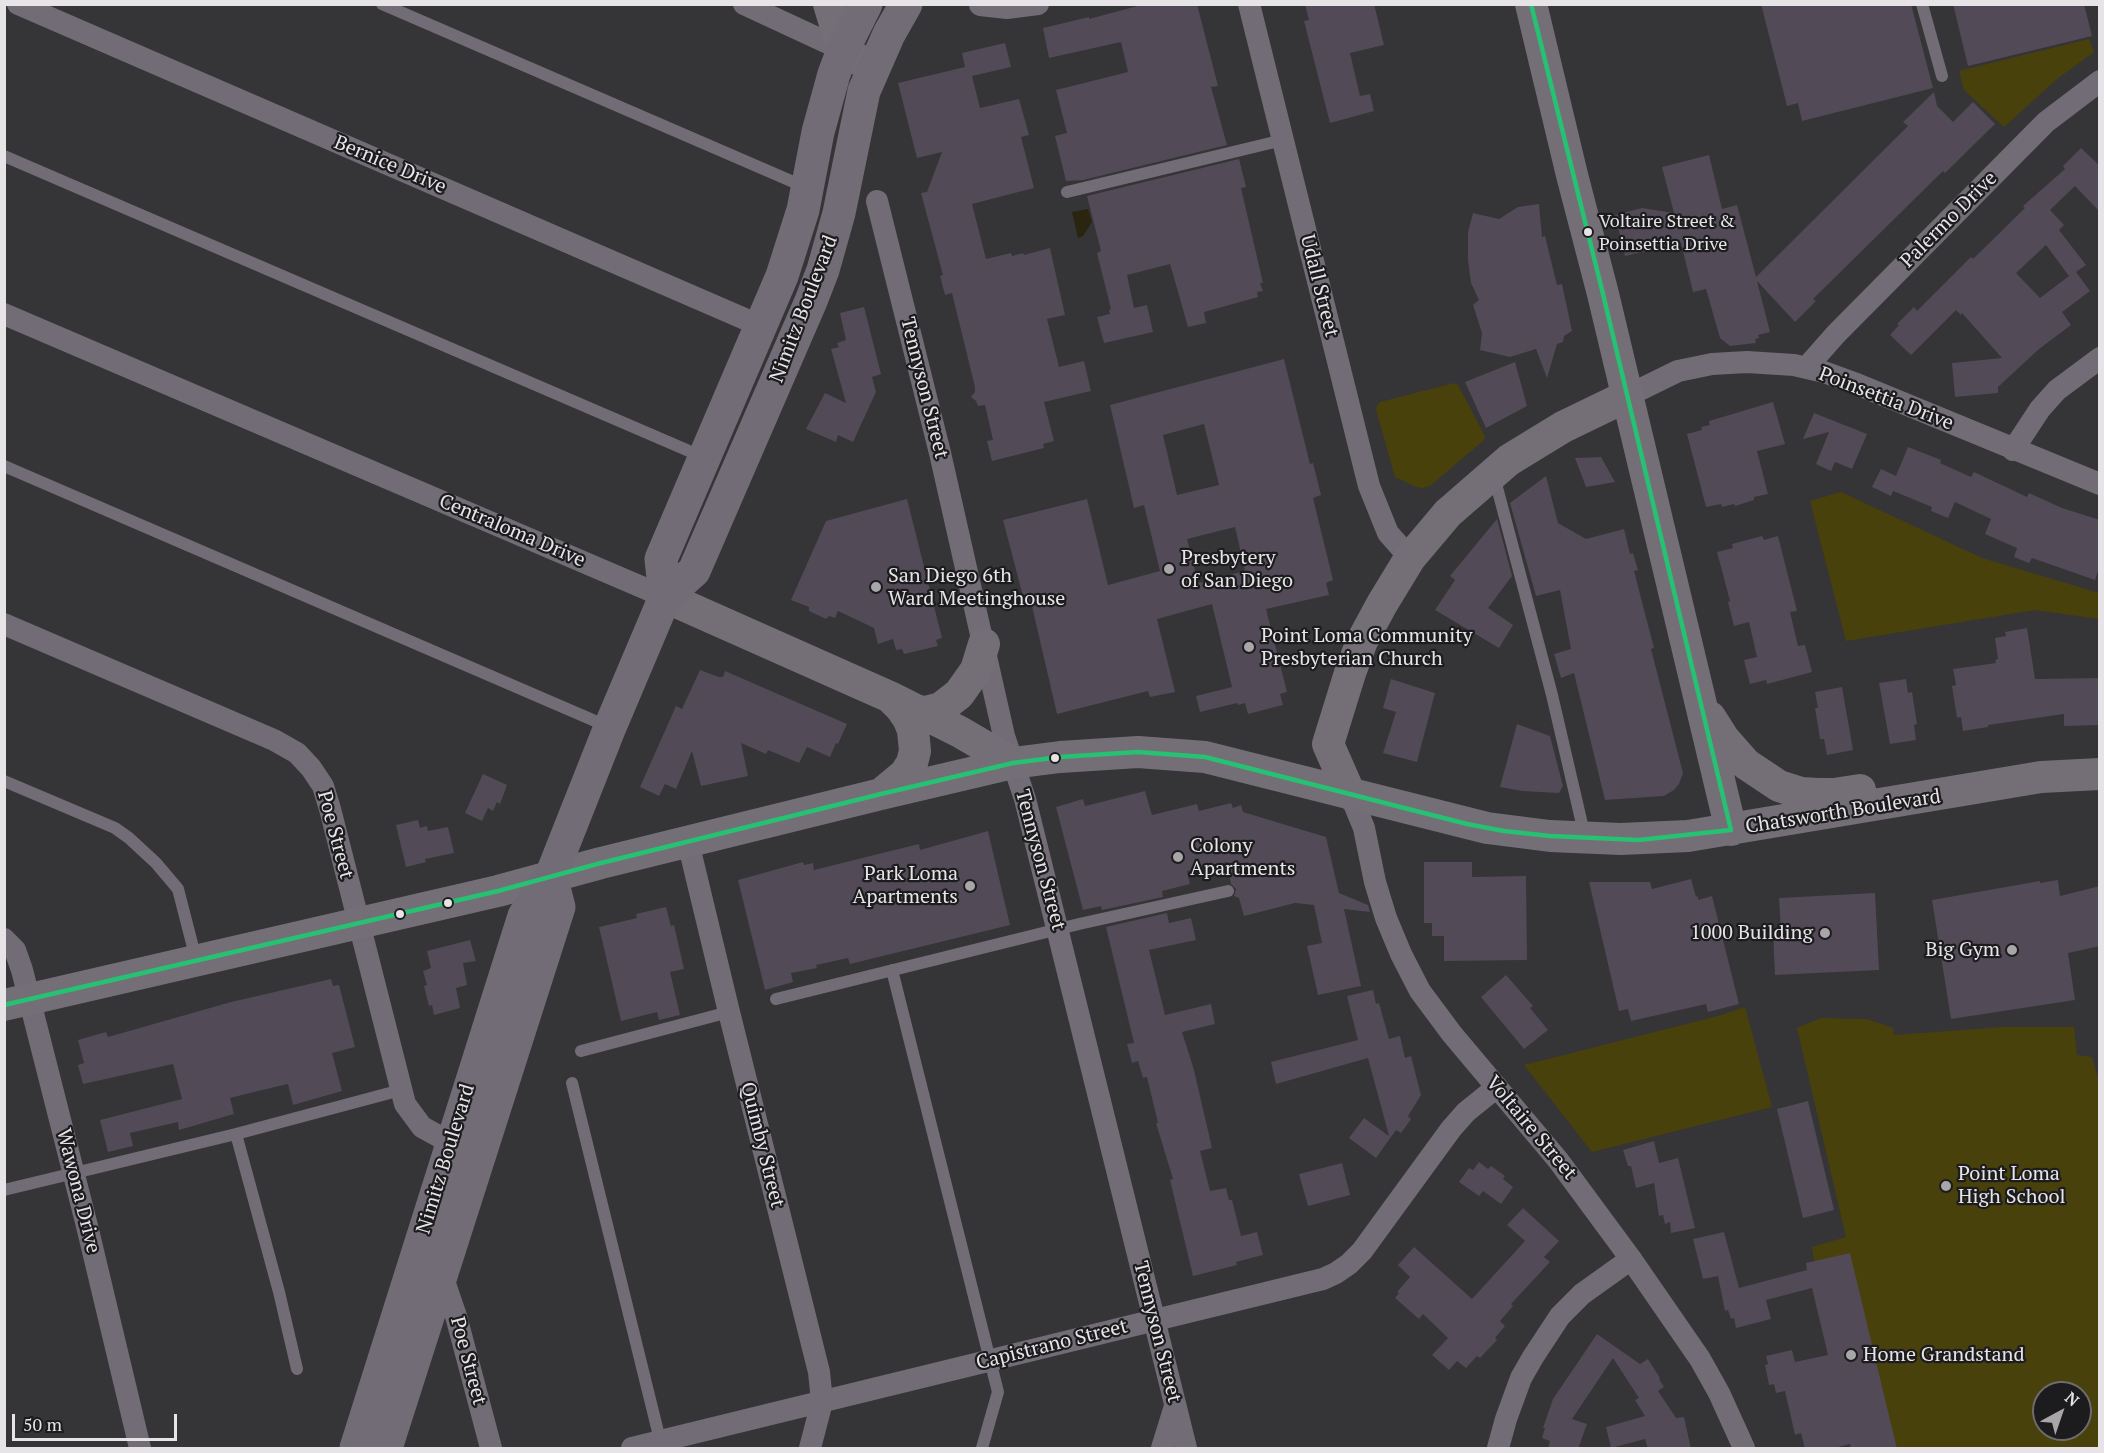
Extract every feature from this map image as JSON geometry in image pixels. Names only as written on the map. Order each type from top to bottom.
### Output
[{"type":"main road","points":[[829,4],[843,50],[872,69]]},
{"type":"main road","name":"Nimitz Boulevard","points":[[664,597],[661,559],[761,326],[792,245],[808,188],[819,132],[843,50],[866,4]]},
{"type":"main road","name":"Nimitz Boulevard","points":[[356,1449],[524,916],[551,876],[664,597],[694,571],[812,301],[839,213],[864,91],[872,69],[906,4]]},
{"type":"main road","points":[[1531,4],[1731,830]]},
{"type":"main road","name":"Poinsettia Drive","points":[[1350,794],[1328,744],[1362,641],[1410,558],[1448,513],[1493,472],[1531,445],[1627,396]]},
{"type":"main road","name":"Centraloma Drive","points":[[664,597],[890,697],[960,732],[1012,763]]},
{"type":"main road","points":[[917,711],[926,712],[941,708],[959,694],[976,670],[984,644]]},
{"type":"main road","points":[[881,794],[905,774],[912,763],[915,751],[913,730],[908,718],[890,697]]},
{"type":"main road","points":[[1700,698],[1734,752],[1758,774],[1779,786],[1801,793],[1834,794],[1932,776],[1961,792]]},
{"type":"main road","name":"Chatsworth Boulevard","points":[[17,1002],[360,922],[1012,763],[1109,753],[1184,754],[1234,763],[1487,828],[1586,838],[1665,838],[1731,830],[2041,777],[2100,774]]},
{"type":"main road","name":"Nimitz Boulevard","points":[[386,1449],[559,907],[551,876]]},
{"type":"street","name":"Bernice Drive","points":[[18,4],[761,326]]},
{"type":"street","points":[[744,4],[843,50]]},
{"type":"street","points":[[980,5],[1007,8],[1038,4]]},
{"type":"street","name":"Udall Street","points":[[1249,4],[1369,486],[1388,533],[1410,558]]},
{"type":"street","name":"Palermo Drive","points":[[1806,368],[1836,334],[2046,122],[2100,81]]},
{"type":"street","name":"Tennyson Street","points":[[877,201],[940,453],[1002,728],[1025,799],[1059,930],[1186,1449]]},
{"type":"street","name":"Centraloma Drive","points":[[4,314],[664,597]]},
{"type":"street","points":[[2013,450],[2040,409],[2057,390],[2100,358]]},
{"type":"street","name":"Poinsettia Drive","points":[[1627,396],[1678,371],[1712,364],[1769,363],[1806,368],[1854,383],[2100,484]]},
{"type":"street","name":"Poe Street","points":[[4,624],[274,740],[297,753],[311,768],[322,786],[360,922],[401,1090],[410,1113],[422,1127],[451,1143]]},
{"type":"street","name":"Voltaire Street","points":[[1350,794],[1364,828],[1375,882],[1386,918],[1410,974],[1435,1013],[1558,1160],[1631,1259],[1700,1359],[1724,1402],[1744,1449]]},
{"type":"street","name":"Quimby Street","points":[[688,842],[819,1372],[822,1402],[810,1449]]},
{"type":"street","name":"Wawona Drive","points":[[4,939],[17,955],[17,1002],[74,1173],[140,1449]]},
{"type":"street","name":"Capistrano Street","points":[[632,1449],[662,1445],[822,1402],[1323,1279],[1336,1273],[1356,1258],[1451,1129],[1472,1107],[1497,1087]]},
{"type":"street","points":[[1498,1449],[1521,1378],[1550,1329],[1571,1304],[1631,1259]]},
{"type":"street","name":"Poe Street","points":[[442,1275],[456,1316],[491,1449]]},
{"type":"street","points":[[1162,1449],[1175,1406]]},
{"type":"lane","points":[[382,4],[808,188]]},
{"type":"lane","points":[[1922,4],[1942,76]]},
{"type":"lane","points":[[1067,192],[1283,140]]},
{"type":"lane","points":[[4,156],[705,458]]},
{"type":"lane","points":[[4,466],[610,727]]},
{"type":"lane","points":[[1493,472],[1552,695],[1586,838]]},
{"type":"lane","points":[[4,781],[115,828],[156,863],[178,890],[197,960]]},
{"type":"lane","points":[[776,999],[1228,891]]},
{"type":"lane","points":[[892,970],[998,1392],[982,1449]]},
{"type":"lane","points":[[581,1051],[729,1012]]},
{"type":"lane","points":[[572,1083],[662,1445]]},
{"type":"lane","points":[[4,1190],[236,1134],[401,1090]]},
{"type":"lane","points":[[236,1134],[279,1292],[297,1369]]},
{"type":"shaded area","points":[[2089,39],[2094,52],[2057,79],[2004,127],[1964,90],[1959,71]]},
{"type":"shaded area","points":[[1088,209],[1092,222],[1083,236],[1078,238],[1072,212]]},
{"type":"shaded area","points":[[1454,383],[1458,385],[1485,436],[1484,440],[1430,486],[1416,487],[1395,477],[1376,410],[1377,406],[1380,402]]},
{"type":"shaded area","points":[[1841,492],[1982,558],[2099,593],[2099,619],[2035,610],[1846,641],[1810,501]]},
{"type":"shaded area","points":[[1745,1007],[1772,1107],[1592,1152],[1524,1065],[1718,1016]]},
{"type":"shaded area","points":[[1821,1018],[1867,1019],[1893,1028],[1894,1035],[2004,1027],[2074,1027],[2077,1055],[2092,1057],[2099,1081],[2099,1448],[1851,1448],[1806,1263],[1814,1261],[1812,1247],[1846,1237],[1797,1028]]},
{"type":"building","points":[[1145,4],[1197,4],[1218,86],[1211,87],[1227,145],[1083,180],[1066,181],[1055,136],[1067,133],[1056,90],[1128,72],[1121,42],[1049,58],[1043,28]]},
{"type":"building","points":[[1305,4],[1374,4],[1384,45],[1350,53],[1360,96],[1370,94],[1374,111],[1330,123],[1304,21],[1309,20]]},
{"type":"building","points":[[1761,4],[1911,4],[1933,88],[1802,121],[1798,103],[1787,106]]},
{"type":"building","points":[[1953,4],[2084,4],[2092,36],[1968,66]]},
{"type":"building","points":[[1005,43],[1011,67],[972,76],[980,108],[1019,99],[1029,135],[1021,137],[1034,188],[972,204],[986,259],[1011,253],[1012,256],[1023,253],[1024,255],[1050,248],[1065,315],[1047,319],[1059,367],[1084,361],[1091,391],[1044,402],[1054,441],[1043,444],[1044,448],[992,461],[987,441],[993,440],[985,405],[978,406],[971,397],[975,392],[975,387],[952,293],[945,295],[940,276],[943,275],[921,193],[927,192],[942,152],[917,158],[898,83],[965,67],[962,53]]},
{"type":"building","points":[[1934,92],[1937,106],[1953,122],[1973,102],[1995,124],[1945,173],[1943,171],[1813,299],[1816,301],[1795,322],[1757,281],[1770,332],[1758,335],[1759,338],[1755,339],[1756,343],[1730,346],[1720,338],[1706,289],[1693,292],[1681,243],[1625,256],[1615,215],[1642,208],[1674,213],[1662,167],[1709,155],[1722,209],[1737,205],[1756,277],[1908,126],[1903,122]]},
{"type":"building","points":[[2081,148],[2100,166],[2100,212],[2075,186],[2050,210],[2064,225],[2059,230],[2086,265],[2076,272],[2090,291],[2062,312],[2071,325],[2039,349],[1998,387],[1998,393],[1955,397],[1952,363],[2002,358],[1962,313],[1961,315],[1956,310],[1911,355],[1890,335],[1899,325],[1897,324],[1914,307],[1917,311],[1971,257],[1973,259],[2025,208],[2023,206],[2065,169],[2063,166]],"holes":[[[2046,245],[2069,276],[2040,298],[2016,273]]]},
{"type":"building","points":[[1239,159],[1246,187],[1241,188],[1263,291],[1257,292],[1258,297],[1204,312],[1206,323],[1188,327],[1170,264],[1127,275],[1134,308],[1147,305],[1153,332],[1104,343],[1097,317],[1110,314],[1111,309],[1097,253],[1101,251],[1087,196]]},
{"type":"building","points":[[1539,204],[1542,237],[1545,236],[1557,285],[1562,284],[1572,331],[1564,336],[1563,342],[1557,344],[1547,378],[1536,349],[1510,357],[1480,350],[1482,333],[1473,305],[1479,300],[1471,283],[1468,260],[1468,232],[1473,213],[1499,219],[1518,207]]},
{"type":"building","points":[[864,307],[881,374],[872,377],[876,392],[853,442],[838,435],[836,442],[806,429],[825,393],[846,403],[831,349],[839,347],[837,343],[846,340],[840,313]]},
{"type":"building","points":[[1284,359],[1310,464],[1313,463],[1321,495],[1313,498],[1333,580],[1326,583],[1329,595],[1266,609],[1287,692],[1280,694],[1283,705],[1248,714],[1245,703],[1200,712],[1196,696],[1232,687],[1212,604],[1157,619],[1175,692],[1150,697],[1148,691],[1057,714],[1031,602],[1025,604],[1003,520],[1087,499],[1108,585],[1160,571],[1144,505],[1134,508],[1110,405]],"holes":[[[1204,424],[1219,485],[1177,495],[1163,435]],[[1235,527],[1245,571],[1198,583],[1187,539]]]},
{"type":"building","points":[[1515,362],[1527,406],[1486,428],[1465,382]]},
{"type":"building","points":[[1773,402],[1785,444],[1757,451],[1768,494],[1754,497],[1754,500],[1735,506],[1734,504],[1722,507],[1721,504],[1706,507],[1687,434],[1702,430],[1701,427],[1710,425],[1709,421]]},
{"type":"building","points":[[1814,413],[1867,434],[1852,469],[1835,462],[1831,471],[1816,464],[1829,432],[1803,439]]},
{"type":"building","points":[[1908,447],[1941,460],[1940,463],[1971,477],[1974,472],[2027,497],[2029,493],[2062,508],[2100,520],[2100,565],[2095,580],[2032,558],[2029,563],[2014,557],[2017,548],[1985,534],[1991,519],[1955,502],[1948,518],[1931,511],[1932,507],[1893,491],[1891,496],[1872,487],[1881,469],[1896,476]]},
{"type":"building","points":[[1601,457],[1615,482],[1586,487],[1575,458]]},
{"type":"building","points":[[1546,476],[1558,523],[1586,539],[1624,529],[1630,554],[1633,553],[1638,570],[1634,571],[1654,648],[1651,649],[1683,773],[1679,784],[1664,796],[1605,800],[1574,673],[1561,678],[1554,654],[1571,649],[1560,590],[1536,596],[1510,503]]},
{"type":"building","points":[[907,499],[942,638],[936,640],[938,646],[904,654],[902,649],[896,650],[893,639],[878,644],[874,628],[838,611],[835,618],[829,616],[826,619],[809,611],[809,607],[791,600],[826,521]]},
{"type":"building","points":[[1497,519],[1512,576],[1488,608],[1513,625],[1499,648],[1435,610],[1455,580],[1450,576]]},
{"type":"building","points":[[1762,536],[1764,540],[1778,536],[1797,611],[1790,612],[1798,646],[1805,645],[1812,672],[1767,684],[1766,680],[1750,684],[1744,660],[1757,657],[1749,622],[1734,626],[1717,552],[1733,548],[1732,544]]},
{"type":"building","points":[[2027,628],[2035,679],[2100,678],[2100,725],[2064,726],[2064,714],[1963,731],[1961,717],[1957,718],[1952,686],[1956,685],[1953,669],[1996,663],[1995,660],[1998,659],[1995,638],[2006,636],[2005,632]]},
{"type":"building","points":[[700,670],[719,677],[723,677],[725,671],[847,724],[830,757],[807,747],[799,763],[768,750],[766,754],[741,743],[748,776],[701,786],[692,751],[676,789],[665,784],[659,796],[640,787],[676,706],[682,709]]},
{"type":"building","points":[[1391,679],[1435,693],[1417,762],[1383,753],[1396,712],[1383,708]]},
{"type":"building","points":[[1906,679],[1908,693],[1912,692],[1917,724],[1914,725],[1916,740],[1890,744],[1879,683]]},
{"type":"building","points":[[1842,687],[1853,750],[1827,755],[1824,739],[1820,739],[1815,692]]},
{"type":"building","points":[[1517,724],[1550,736],[1563,786],[1559,793],[1500,787]]},
{"type":"building","points":[[483,774],[507,785],[500,804],[497,802],[493,811],[488,808],[482,821],[465,813]]},
{"type":"building","points":[[1145,791],[1152,815],[1197,804],[1199,811],[1231,803],[1233,808],[1241,805],[1243,812],[1326,837],[1339,893],[1368,905],[1370,912],[1344,909],[1361,986],[1318,995],[1307,946],[1322,943],[1314,905],[1295,903],[1244,916],[1239,898],[1234,896],[1236,889],[1231,884],[1227,862],[1187,871],[1190,884],[1162,891],[1163,897],[1102,910],[1101,906],[1083,910],[1056,807],[1083,799],[1085,806]]},
{"type":"building","points":[[418,820],[420,828],[427,826],[428,831],[448,827],[454,853],[425,859],[426,862],[406,867],[396,825]]},
{"type":"building","points":[[988,831],[1010,925],[850,964],[848,958],[816,965],[817,968],[791,973],[793,982],[765,990],[738,880],[803,862],[804,865],[813,863],[814,870],[919,844],[920,850]]},
{"type":"building","points":[[1424,862],[1472,862],[1472,877],[1526,876],[1527,960],[1444,961],[1444,936],[1432,936],[1432,923],[1424,923]]},
{"type":"building","points":[[1691,879],[1698,900],[1712,896],[1739,1004],[1708,1012],[1706,1004],[1631,1021],[1628,1009],[1619,1011],[1589,882],[1650,882],[1652,889]]},
{"type":"building","name":"Big Gym","points":[[2058,880],[2060,896],[2100,886],[2100,946],[2068,953],[2075,1000],[1951,1019],[1932,900],[2040,881],[2040,883]]},
{"type":"building","name":"1000 Building","points":[[1875,893],[1879,970],[1775,975],[1773,931],[1781,931],[1779,898]]},
{"type":"building","points":[[666,907],[671,926],[674,925],[684,969],[670,972],[680,1015],[659,1020],[657,1012],[621,1021],[599,927],[637,918],[636,914]]},
{"type":"building","points":[[1167,913],[1169,923],[1191,918],[1196,940],[1149,950],[1165,1015],[1211,1004],[1215,1024],[1182,1032],[1194,1070],[1212,1148],[1200,1151],[1210,1191],[1226,1188],[1229,1200],[1232,1200],[1241,1236],[1257,1232],[1263,1255],[1236,1262],[1237,1265],[1193,1276],[1170,1180],[1173,1179],[1156,1123],[1158,1123],[1147,1077],[1143,1078],[1138,1061],[1132,1063],[1127,1044],[1134,1043],[1106,927]]},
{"type":"building","points":[[470,940],[476,961],[463,963],[467,985],[456,988],[460,1008],[434,1015],[424,986],[427,985],[423,971],[431,968],[427,951]]},
{"type":"building","points":[[1506,975],[1533,1006],[1530,1008],[1548,1030],[1524,1049],[1481,997]]},
{"type":"building","points":[[331,979],[333,986],[339,985],[355,1047],[332,1053],[342,1091],[293,1105],[288,1084],[230,1098],[234,1114],[179,1130],[178,1122],[130,1133],[133,1146],[108,1152],[100,1120],[182,1099],[173,1064],[83,1084],[78,1065],[84,1063],[78,1040],[106,1032],[108,1037],[231,1002]]},
{"type":"building","points":[[1373,990],[1389,1039],[1400,1036],[1405,1058],[1411,1056],[1421,1095],[1408,1116],[1411,1119],[1401,1133],[1396,1130],[1376,1158],[1349,1138],[1364,1118],[1389,1136],[1368,1058],[1276,1084],[1271,1062],[1358,1040],[1347,996]]},
{"type":"building","points":[[1808,1101],[1834,1210],[1803,1218],[1777,1109]]},
{"type":"building","points":[[1654,1141],[1659,1163],[1678,1158],[1695,1228],[1671,1233],[1670,1222],[1665,1224],[1663,1215],[1659,1216],[1654,1183],[1636,1188],[1631,1166],[1628,1166],[1623,1150]]},
{"type":"building","points":[[1479,1162],[1488,1169],[1491,1166],[1505,1176],[1503,1179],[1513,1187],[1501,1204],[1483,1191],[1479,1196],[1459,1182],[1469,1168],[1473,1170]]},
{"type":"building","points":[[1342,1163],[1350,1195],[1308,1206],[1299,1174]]},
{"type":"building","points":[[1523,1208],[1559,1241],[1544,1257],[1550,1262],[1511,1304],[1513,1306],[1500,1321],[1505,1326],[1495,1338],[1497,1340],[1480,1358],[1477,1356],[1466,1368],[1457,1361],[1449,1370],[1432,1355],[1448,1338],[1423,1314],[1419,1319],[1395,1298],[1399,1293],[1397,1292],[1410,1277],[1398,1265],[1414,1247],[1472,1299],[1525,1241],[1507,1225]]},
{"type":"building","points":[[1724,1232],[1739,1288],[1807,1270],[1806,1263],[1850,1253],[1897,1449],[1851,1449],[1850,1444],[1830,1449],[1805,1449],[1801,1433],[1795,1435],[1785,1391],[1776,1393],[1774,1384],[1769,1385],[1765,1365],[1768,1364],[1766,1356],[1792,1350],[1795,1362],[1828,1355],[1812,1288],[1766,1300],[1771,1319],[1736,1328],[1734,1318],[1731,1319],[1728,1310],[1725,1311],[1718,1276],[1703,1279],[1693,1239]]},
{"type":"building","points":[[1597,1334],[1640,1364],[1648,1359],[1664,1387],[1658,1391],[1676,1418],[1684,1417],[1691,1449],[1648,1449],[1645,1439],[1611,1448],[1606,1427],[1645,1416],[1635,1400],[1639,1398],[1613,1358],[1572,1419],[1587,1424],[1578,1449],[1548,1449],[1550,1441],[1542,1438],[1545,1428],[1543,1428],[1553,1399]]},
{"type":"transit line","points":[[4,1005],[498,891],[601,863],[881,794],[1013,763],[1060,757],[1138,752],[1205,757],[1467,824],[1504,831],[1550,836],[1639,840],[1731,830],[1531,4]]},
{"type":"place","name":"Voltaire Street & Poinsettia Drive","points":[[1588,232]]},
{"type":"place","name":"Presbytery of San Diego","points":[[1169,569]]},
{"type":"place","name":"San Diego 6th Ward Meetinghouse","points":[[876,587]]},
{"type":"place","name":"Point Loma Community Presbyterian Church","points":[[1249,647]]},
{"type":"place","name":"Colony Apartments","points":[[1178,857]]},
{"type":"place","name":"Park Loma Apartments","points":[[970,886]]},
{"type":"place","name":"1000 Building","points":[[1825,933]]},
{"type":"place","name":"Big Gym","points":[[2012,950]]},
{"type":"place","name":"Point Loma High School","points":[[1946,1186]]},
{"type":"place","name":"Home Grandstand","points":[[1851,1355]]}]
